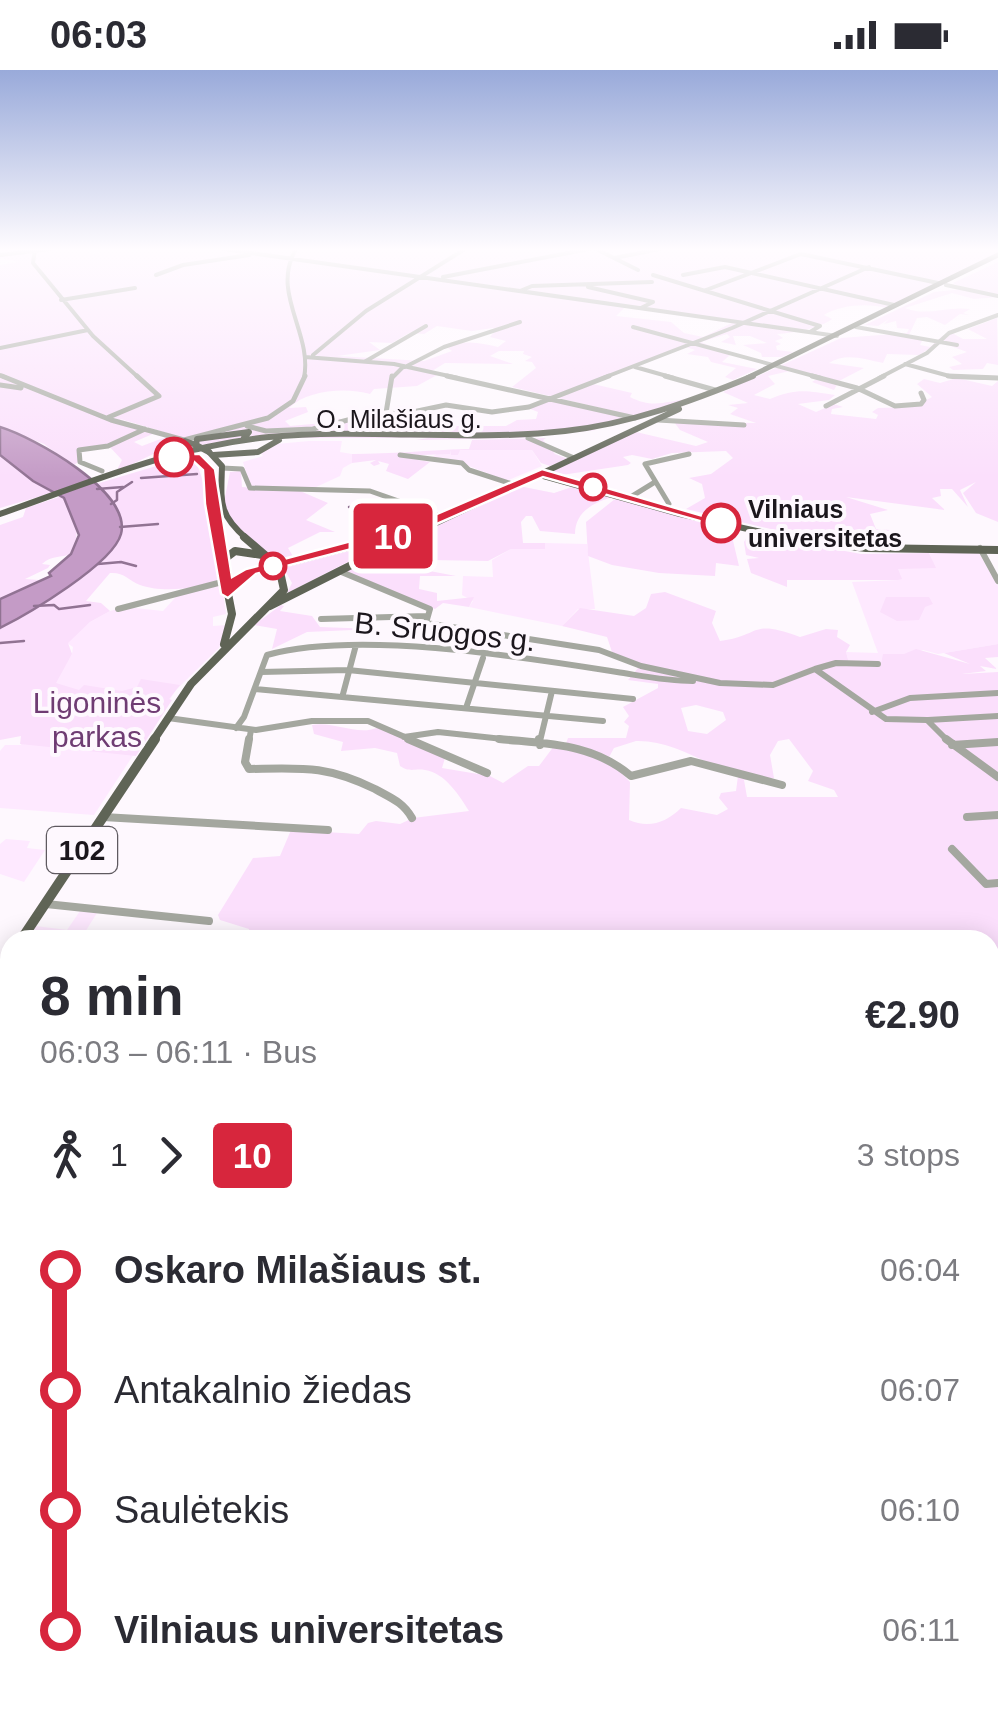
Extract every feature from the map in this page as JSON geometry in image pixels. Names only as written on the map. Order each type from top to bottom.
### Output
[{"type":"main road","points":[[835,336],[854,326]]},
{"type":"main road","points":[[228,594],[238,579],[262,568],[356,546],[456,512],[574,458],[650,414],[675,412],[859,326]]},
{"type":"main road","points":[[635,425],[774,365]]},
{"type":"main road","name":"O. Milašiaus g.","points":[[0,514],[173,454],[235,441],[322,434],[474,438],[635,425]]},
{"type":"main road","name":"O. Milašiaus g.","points":[[131,469],[178,456],[279,440],[549,439],[635,425]]},
{"type":"main road","points":[[196,445],[195,441],[206,436],[236,431],[250,434],[235,441]]},
{"type":"main road","points":[[131,469],[185,441],[211,453],[235,456],[266,450],[279,440]]},
{"type":"main road","points":[[250,443],[269,445]]},
{"type":"main road","points":[[211,453],[222,469],[226,522],[268,556],[282,573],[285,584],[270,606]]},
{"type":"main road","points":[[178,456],[196,456],[207,466],[232,614],[240,622],[456,512]]},
{"type":"main road","points":[[222,469],[235,456]]},
{"type":"main road","points":[[540,474],[666,509]]},
{"type":"main road","points":[[540,474],[744,530],[823,544],[998,549]]},
{"type":"main road","points":[[213,514],[221,488]]},
{"type":"main road","points":[[356,546],[372,554]]},
{"type":"main road","points":[[223,560],[239,551],[268,556]]},
{"type":"main road","name":"102","points":[[28,930],[168,718],[212,661],[230,633],[232,614]]},
{"type":"main road","name":"102","points":[[212,661],[258,616]]},
{"type":"street","points":[[84,326],[159,396],[109,418]]},
{"type":"street","points":[[0,374],[109,418],[185,441],[247,426],[276,414],[295,396],[306,377],[308,357],[295,326]]},
{"type":"street","points":[[308,357],[348,326]]},
{"type":"street","points":[[366,362],[426,326]]},
{"type":"street","points":[[386,414],[392,374],[444,347],[509,326]]},
{"type":"street","points":[[247,426],[266,431],[313,429],[446,405],[498,412],[556,399],[735,326]]},
{"type":"street","points":[[767,326],[835,336]]},
{"type":"street","points":[[810,332],[818,326]]},
{"type":"street","points":[[826,406],[929,352],[937,341],[973,326]]},
{"type":"street","points":[[633,327],[858,388],[898,407],[921,404],[924,400],[920,393]]},
{"type":"street","points":[[856,327],[957,346]]},
{"type":"street","points":[[0,348],[88,330]]},
{"type":"street","points":[[308,357],[405,366],[556,399],[635,425]]},
{"type":"street","points":[[905,364],[953,376],[998,378]]},
{"type":"street","points":[[635,367],[715,390]]},
{"type":"street","points":[[0,384],[30,389]]},
{"type":"street","points":[[662,415],[744,424]]},
{"type":"street","points":[[102,471],[80,462],[79,450],[110,446],[146,429]]},
{"type":"street","points":[[206,436],[216,433]]},
{"type":"street","points":[[549,439],[558,452],[574,458]]},
{"type":"street","points":[[666,509],[669,504],[645,464],[688,454]]},
{"type":"street","points":[[400,455],[462,464],[516,485]]},
{"type":"street","points":[[222,469],[242,469],[250,488],[370,490],[444,517]]},
{"type":"street","points":[[629,498],[655,482]]},
{"type":"street","points":[[981,549],[998,581]]},
{"type":"street","points":[[338,570],[430,609],[426,622],[599,650],[641,666],[698,679],[772,685],[836,662],[878,664]]},
{"type":"street","points":[[118,609],[226,581]]},
{"type":"street","points":[[321,619],[426,616]]},
{"type":"street","points":[[342,694],[356,645]]},
{"type":"street","name":"B. Sruogos g.","points":[[261,672],[265,658],[275,650],[356,645],[622,672],[662,681],[698,679]]},
{"type":"street","points":[[466,708],[483,658]]},
{"type":"street","points":[[815,669],[872,712],[890,720],[998,716]]},
{"type":"street","points":[[236,728],[261,672],[348,670],[633,699]]},
{"type":"street","points":[[255,689],[603,721]]},
{"type":"street","points":[[540,745],[552,690]]},
{"type":"street","points":[[872,712],[910,698],[998,693]]},
{"type":"street","points":[[168,718],[252,730],[312,721],[368,721],[487,773]]},
{"type":"street","points":[[928,720],[952,746],[998,777]]},
{"type":"street","points":[[252,730],[246,762],[249,769],[314,768],[341,772],[404,804],[412,818]]},
{"type":"street","points":[[404,738],[443,732],[591,750],[612,759],[631,776],[691,761],[782,785]]},
{"type":"street","points":[[952,746],[998,742]]},
{"type":"street","points":[[984,768],[998,767]]},
{"type":"street","points":[[967,817],[998,815]]},
{"type":"street","points":[[104,817],[328,830]]},
{"type":"street","points":[[952,849],[986,884],[998,884]]},
{"type":"street","points":[[46,904],[208,921]]},
{"type":"shaded area","points":[[0,427],[56,454],[96,484],[120,517],[121,534],[115,546],[87,573],[0,628],[0,599],[51,576],[49,573],[71,554],[79,535],[64,498],[33,481],[0,455]]},
{"type":"shaded area","points":[[342,441],[340,452],[352,454],[352,463],[343,468],[340,476],[314,488],[250,486],[243,462],[263,456],[261,453],[276,444]]},
{"type":"shaded area","points":[[442,450],[532,450],[542,466],[506,481],[464,464],[431,458]]},
{"type":"shaded area","points":[[545,543],[587,544],[595,609],[578,609],[562,626],[469,607],[473,601],[462,595],[463,576],[493,577],[492,560],[511,549],[545,549]]},
{"type":"shaded area","points":[[929,552],[979,553],[998,586],[998,644],[938,654],[923,650],[882,664],[849,663],[846,652],[878,653],[852,582],[898,580],[898,568],[935,568]]},
{"type":"shaded area","points":[[221,578],[226,614],[213,617],[213,626],[227,625],[219,648],[176,690],[94,815],[0,808],[0,751],[5,745],[21,745],[22,736],[72,654],[73,647],[67,643],[90,622],[110,611],[126,607],[163,611],[185,587],[209,585]]},
{"type":"shaded area","points":[[6,839],[30,841],[27,848],[45,850],[24,882],[0,874],[0,844]]},
{"type":"shaded area","points":[[80,911],[97,913],[86,930],[67,930]]},
{"type":"shaded area","points":[[36,926],[67,930],[33,930]]},
{"type":"green space","points":[[0,326],[675,326],[684,333],[703,337],[727,326],[819,326],[777,334],[783,338],[775,341],[781,344],[776,346],[777,350],[793,352],[782,357],[762,357],[743,345],[767,343],[750,336],[733,336],[736,345],[721,342],[730,337],[727,334],[701,342],[731,354],[722,362],[757,369],[733,380],[725,377],[736,368],[687,354],[695,350],[686,347],[593,384],[632,393],[630,397],[646,403],[688,399],[634,416],[512,387],[536,368],[525,361],[532,357],[524,351],[499,351],[490,356],[513,364],[445,363],[432,371],[407,365],[437,375],[417,386],[374,389],[370,394],[339,391],[306,397],[289,408],[306,407],[308,412],[285,421],[290,426],[334,422],[334,417],[365,426],[506,426],[517,420],[536,419],[538,412],[528,408],[556,399],[631,417],[596,430],[521,438],[416,440],[428,438],[248,438],[252,434],[249,431],[245,438],[202,445],[198,442],[226,433],[187,439],[117,418],[155,433],[134,442],[142,446],[166,437],[178,442],[116,472],[122,460],[108,445],[78,451],[78,462],[73,466],[44,444],[0,427]],"holes":[[[437,326],[472,331],[493,328],[496,330],[490,337],[506,341],[498,347],[460,343],[448,348],[452,351],[424,361],[337,356],[380,350],[369,342],[392,343],[409,333],[424,334]]]},
{"type":"green space","points":[[913,326],[909,335],[923,339],[920,345],[930,347],[952,333],[963,339],[987,339],[968,329],[997,326],[998,365],[987,363],[983,369],[953,370],[949,367],[962,364],[952,357],[967,352],[940,342],[919,355],[887,354],[883,363],[842,358],[829,363],[864,368],[839,381],[834,390],[812,382],[818,378],[794,370],[768,376],[775,384],[754,395],[770,399],[802,391],[835,395],[829,400],[798,404],[816,412],[834,404],[843,407],[832,409],[831,414],[876,419],[878,415],[872,412],[878,408],[913,407],[932,397],[917,384],[924,379],[940,383],[957,378],[992,386],[998,381],[998,522],[976,513],[963,493],[976,482],[960,490],[968,507],[952,489],[940,489],[941,496],[932,498],[945,510],[846,497],[888,510],[870,514],[876,529],[890,530],[881,535],[884,546],[843,537],[837,530],[775,530],[686,509],[705,498],[702,484],[689,478],[711,474],[733,458],[726,451],[672,453],[652,459],[632,455],[623,457],[631,463],[628,465],[555,476],[549,473],[636,432],[696,446],[708,442],[680,430],[674,422],[756,423],[730,414],[738,408],[728,405],[748,403],[723,392],[841,338],[907,333],[909,329],[897,328]]},
{"type":"green space","points":[[546,438],[543,440],[555,454],[568,459],[550,466],[541,463],[532,450],[460,450],[458,455],[451,455],[451,450],[450,454],[421,455],[418,460],[430,462],[408,479],[386,471],[389,464],[370,463],[376,460],[352,463],[352,454],[469,449],[472,440]]},
{"type":"green space","points":[[0,455],[33,481],[55,492],[0,508]]},
{"type":"green space","name":"Ligoninės parkas","points":[[193,458],[203,481],[221,578],[193,587],[159,589],[110,573],[86,601],[101,603],[110,611],[90,622],[68,643],[72,654],[56,683],[79,690],[84,685],[122,691],[137,687],[141,679],[180,685],[136,756],[20,744],[21,736],[0,740],[0,628],[70,586],[117,543],[122,531],[120,518],[96,484]]},
{"type":"green space","points":[[241,471],[242,487],[300,491],[328,503],[306,520],[335,532],[320,532],[288,548],[294,558],[278,563],[229,519],[224,502],[230,472]]},
{"type":"green space","points":[[519,486],[554,493],[572,487],[613,497],[582,514],[575,534],[540,531],[532,516],[526,516],[521,522],[523,543],[545,543],[545,549],[511,549],[488,561],[430,560],[419,567],[380,553]]},
{"type":"green space","points":[[62,496],[76,524],[71,554],[45,561],[42,564],[50,565],[48,568],[25,579],[39,580],[0,599],[0,525],[23,517],[26,508]]},
{"type":"green space","points":[[615,499],[730,528],[739,566],[716,563],[715,576],[659,573],[612,565],[588,556],[586,522]]},
{"type":"green space","points":[[749,533],[861,554],[929,553],[936,568],[898,569],[902,579],[898,580],[787,580],[787,587],[751,573],[747,559],[759,558],[746,555],[744,542]]},
{"type":"green space","points":[[352,548],[366,553],[287,593],[292,583],[282,565]]},
{"type":"green space","points":[[357,563],[377,571],[398,565],[456,576],[420,576],[419,589],[437,593],[437,601],[474,597],[469,607],[443,603],[435,609],[343,570]]},
{"type":"green space","points":[[665,592],[716,611],[712,623],[720,641],[763,629],[800,637],[826,629],[838,630],[837,637],[850,645],[846,652],[849,663],[881,664],[883,654],[904,654],[916,649],[970,664],[944,653],[998,644],[998,657],[985,658],[997,669],[980,666],[986,671],[962,674],[998,672],[998,930],[249,930],[220,920],[218,915],[253,858],[280,856],[291,830],[359,834],[368,823],[376,821],[400,824],[413,818],[469,811],[439,775],[400,766],[397,753],[375,748],[341,751],[343,742],[314,734],[312,725],[363,730],[379,727],[445,758],[442,768],[490,776],[503,783],[528,766],[539,766],[554,746],[565,746],[568,738],[626,738],[629,726],[624,722],[629,716],[623,707],[658,688],[658,684],[628,680],[638,668],[612,652],[607,637],[562,626],[580,608],[634,616],[646,608],[651,594]],"holes":[[[696,705],[723,712],[726,720],[707,734],[688,731],[681,708]],[[789,739],[813,771],[808,781],[834,790],[838,797],[747,797],[744,780],[774,778],[770,755],[778,741]],[[636,741],[675,748],[738,776],[736,791],[721,793],[719,798],[728,809],[717,815],[681,808],[657,823],[629,820],[630,782],[608,759],[614,748]]]},
{"type":"green space","points":[[886,597],[929,597],[933,604],[925,607],[919,620],[897,621],[880,612]]},
{"type":"green space","points":[[284,606],[280,611],[312,616],[320,627],[375,629],[307,632],[272,649],[277,629],[254,625]]},
{"type":"waterway","points":[[141,478],[197,474]]},
{"type":"waterway","points":[[111,504],[117,500],[117,492],[132,482]]},
{"type":"waterway","points":[[97,489],[123,487]]},
{"type":"waterway","points":[[349,507],[354,507]]},
{"type":"waterway","points":[[356,507],[363,509]]},
{"type":"waterway","points":[[120,527],[158,524]]},
{"type":"waterway","points":[[98,564],[121,562],[136,566]]},
{"type":"waterway","points":[[34,606],[54,605],[59,609],[90,605]]},
{"type":"waterway","points":[[0,643],[24,641]]},
{"type":"bus line","name":"10","points":[[174,457],[196,456],[209,469],[211,504],[228,594],[234,582],[251,572],[416,528],[542,473],[721,523]]},
{"type":"place","name":"Vilniaus universitetas","points":[[721,523]]}]
